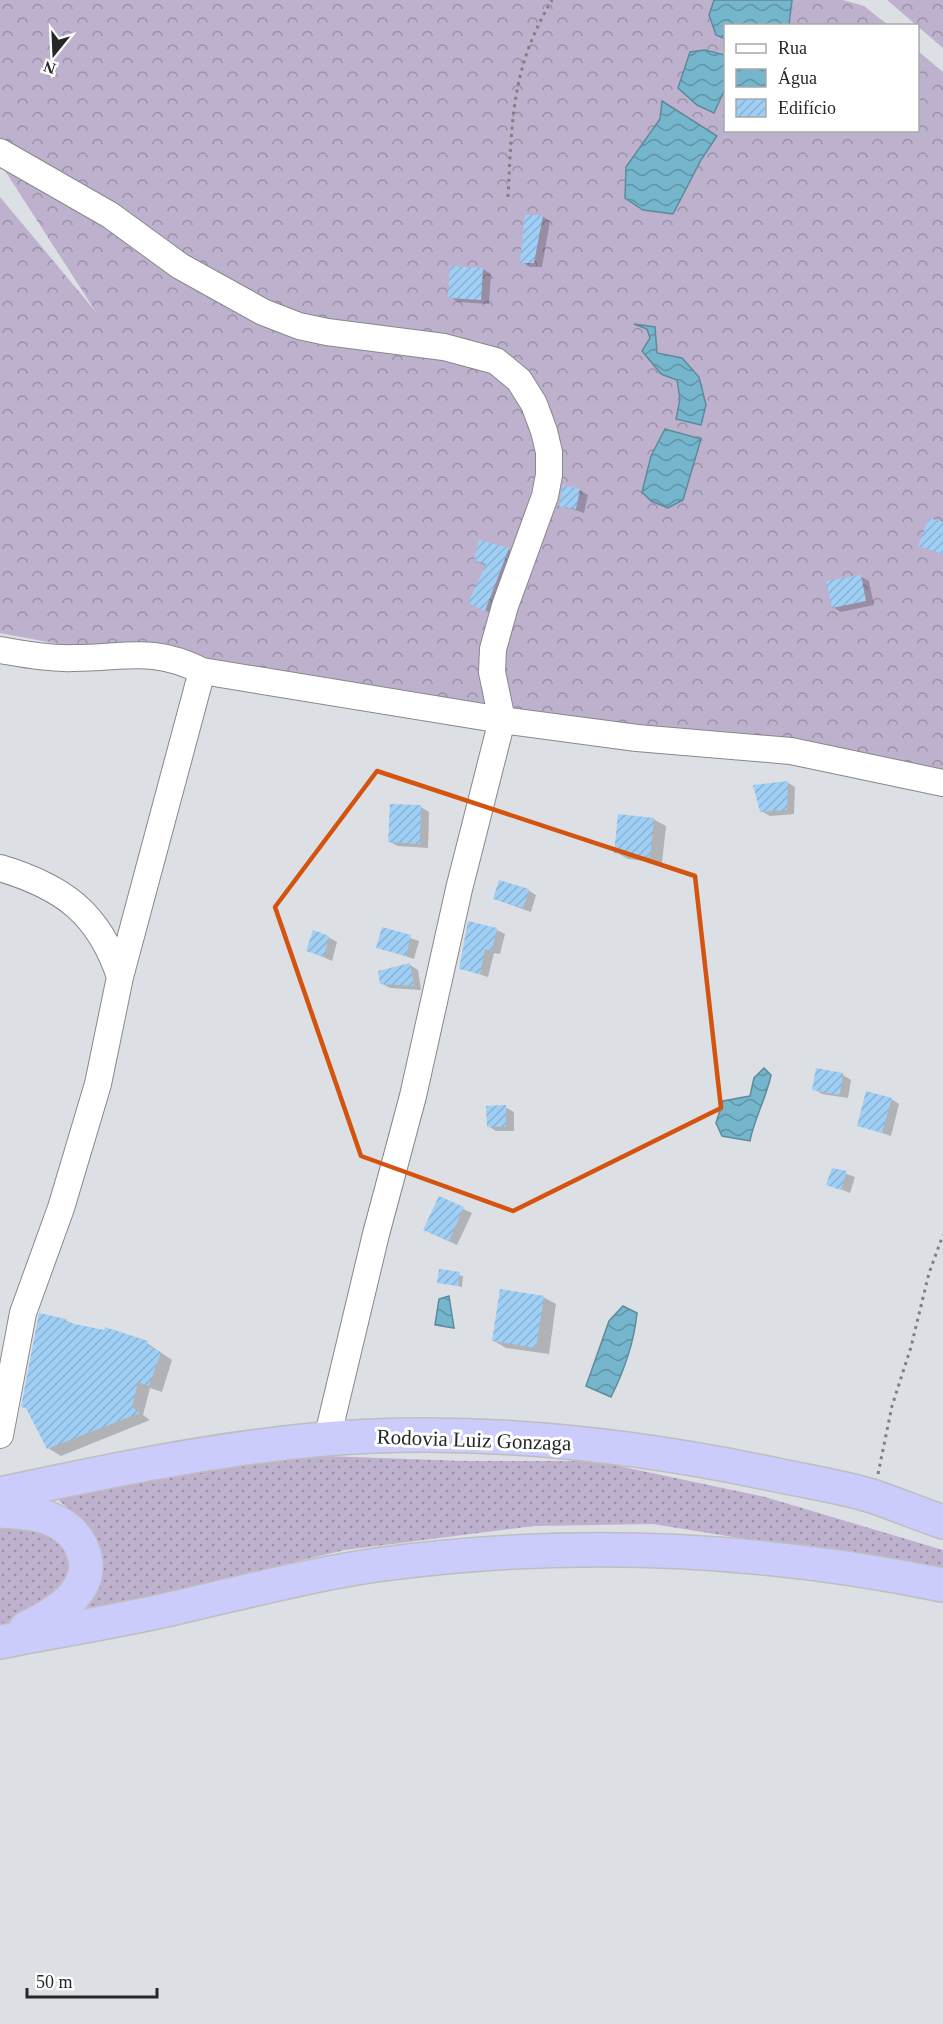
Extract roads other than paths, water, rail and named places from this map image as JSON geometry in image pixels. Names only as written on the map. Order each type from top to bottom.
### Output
[{"type":"highway","name":"Rodovia Luiz Gonzaga","points":[[0,1494],[122,1468],[232,1449],[327,1439],[401,1436],[594,1444],[731,1466],[873,1496],[943,1522]]},
{"type":"highway","points":[[0,1511],[46,1517],[62,1524],[76,1536],[85,1554],[86,1568],[82,1585],[57,1612],[0,1641]]},
{"type":"highway","points":[[0,1641],[177,1607],[264,1586],[352,1569],[476,1553],[594,1548],[660,1549],[790,1561],[888,1574],[943,1585]]},
{"type":"street","points":[[0,152],[110,215],[180,266],[263,312],[299,326],[327,332],[444,347],[496,361],[519,380],[534,404],[544,431],[549,452],[549,475],[527,550],[498,626],[493,649],[492,672],[502,720],[459,890],[413,1096],[376,1234],[327,1439]]},
{"type":"street","points":[[0,650],[75,658],[133,653],[152,655],[171,658],[202,671],[502,720],[637,738],[791,751],[943,783]]},
{"type":"street","points":[[0,1435],[24,1313],[62,1208],[98,1084],[120,977],[202,671]]},
{"type":"street","points":[[0,868],[44,883],[69,898],[101,932],[111,951],[120,977]]},
{"type":"water","points":[[714,0],[792,0],[789,24],[724,24],[724,39],[716,35],[709,15]]},
{"type":"water","points":[[705,50],[724,55],[724,91],[714,113],[697,105],[678,88],[690,52]]},
{"type":"water","points":[[662,101],[717,136],[701,160],[673,214],[643,210],[625,198],[626,167],[660,119]]},
{"type":"water","points":[[634,324],[655,327],[657,353],[682,358],[699,377],[706,405],[701,425],[676,419],[680,399],[677,380],[661,374],[642,351],[650,338],[647,329]]},
{"type":"water","points":[[665,429],[701,439],[683,500],[668,508],[651,501],[642,492],[651,456]]},
{"type":"water","points":[[764,1068],[771,1075],[750,1141],[722,1136],[716,1123],[723,1101],[750,1096],[754,1078]]},
{"type":"water","points":[[449,1296],[454,1328],[435,1325],[439,1299]]},
{"type":"water","points":[[623,1306],[637,1313],[636,1324],[628,1356],[611,1397],[586,1386],[609,1321]]}]
